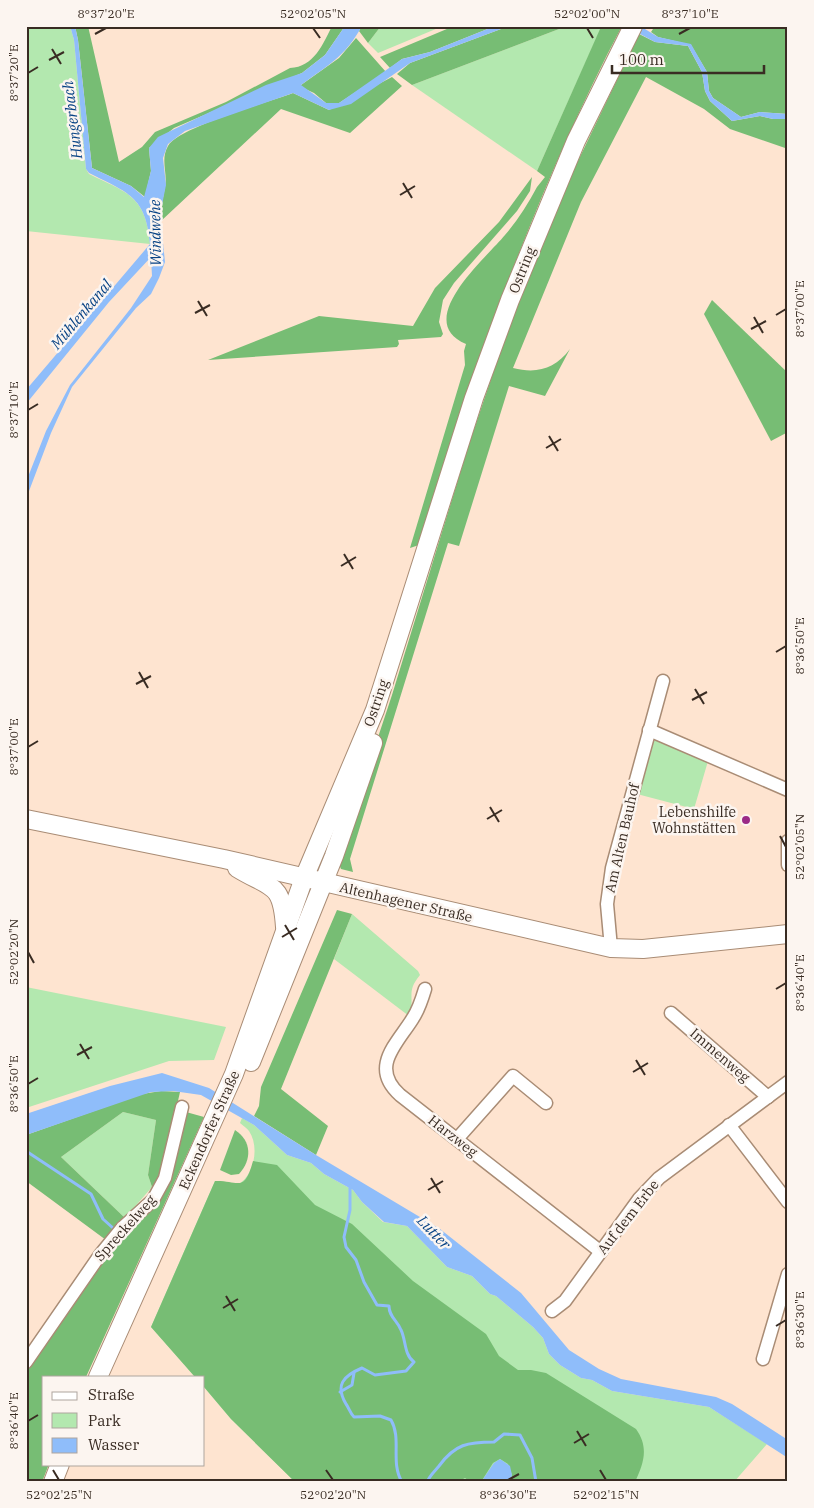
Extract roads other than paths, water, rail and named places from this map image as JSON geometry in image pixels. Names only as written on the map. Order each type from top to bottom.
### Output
[{"type":"main road","name":"Ostring","points":[[304,878],[375,710],[474,398],[513,291],[576,141],[630,32]]},
{"type":"main road","name":"Ostring","points":[[323,883],[384,712],[415,606],[434,524]]},
{"type":"main road","name":"Altenhagener Straße","points":[[26,819],[224,859],[611,948],[643,949],[788,934]]},
{"type":"main road","points":[[224,859],[276,889],[284,908],[286,931]]},
{"type":"main road","name":"Eckendorfer Straße","points":[[239,1076],[304,878]]},
{"type":"main road","name":"Eckendorfer Straße","points":[[110,1376],[323,883]]},
{"type":"main road","name":"Eckendorfer Straße","points":[[98,1376],[217,1127]]},
{"type":"main road","points":[[53,1482],[59,1466]]},
{"type":"main road","points":[[65,1482],[70,1466]]},
{"type":"street","name":"Am Alten Bauhof","points":[[611,948],[607,904],[612,868],[663,680]]},
{"type":"street","points":[[649,730],[788,790]]},
{"type":"street","points":[[788,841],[788,865]]},
{"type":"street","name":"Harzweg","points":[[425,989],[414,1017],[387,1058],[388,1076],[395,1091],[601,1252]]},
{"type":"street","name":"Immenweg","points":[[671,1013],[768,1097]]},
{"type":"street","points":[[457,1139],[513,1076],[546,1103]]},
{"type":"street","name":"Auf dem Erbe","points":[[552,1311],[565,1301],[639,1199],[659,1178],[788,1082]]},
{"type":"street","name":"Spreckelweg","points":[[26,1362],[100,1255],[122,1228],[153,1200],[165,1178],[182,1107]]},
{"type":"street","points":[[730,1125],[788,1202]]},
{"type":"street","points":[[763,1358],[788,1274]]},
{"type":"water","name":"Windwehe","points":[[70,26],[75,26],[78,40],[92,168],[131,186],[144,197],[151,171],[149,148],[158,137],[266,85],[302,73],[325,55],[345,26],[362,26],[356,37],[342,53],[328,66],[301,85],[326,103],[339,103],[402,59],[430,52],[495,26],[509,26],[410,63],[351,104],[329,110],[293,93],[185,131],[168,144],[163,158],[166,185],[160,215],[165,262],[159,278],[151,294],[136,308],[72,387],[51,433],[26,499],[26,482],[46,431],[70,385],[131,308],[152,276],[151,257],[109,302],[26,404],[26,390],[150,244],[144,215],[133,198],[89,173],[86,169],[74,40]]},
{"type":"water","points":[[625,26],[640,26],[658,37],[691,44],[707,72],[709,91],[713,98],[741,117],[760,112],[788,114],[788,119],[773,119],[760,116],[732,121],[710,101],[705,91],[702,72],[688,46],[655,42]]},
{"type":"water","name":"Lutter","points":[[162,1073],[209,1088],[440,1229],[521,1293],[569,1350],[599,1369],[621,1379],[716,1397],[732,1404],[788,1440],[788,1458],[709,1407],[612,1391],[592,1380],[581,1378],[560,1365],[549,1354],[543,1338],[533,1327],[496,1296],[490,1294],[472,1276],[447,1267],[407,1226],[384,1222],[362,1202],[353,1190],[324,1174],[311,1163],[287,1155],[254,1125],[201,1095],[173,1091],[151,1092],[26,1135],[26,1114],[110,1086]]},
{"type":"water","points":[[500,1459],[510,1466],[512,1475],[510,1482],[481,1482],[494,1463]]},
{"type":"waterway","points":[[26,1151],[91,1194],[103,1219],[113,1228]]},
{"type":"waterway","points":[[350,1186],[350,1210],[344,1237],[346,1247],[356,1260],[364,1282],[377,1305],[389,1306],[390,1313],[403,1334],[408,1355],[414,1362],[406,1371],[375,1375],[362,1368],[346,1378],[341,1386],[341,1391],[354,1417],[380,1416],[391,1420],[396,1435],[397,1467],[402,1482]]},
{"type":"waterway","points":[[340,1392],[352,1385],[354,1373]]},
{"type":"waterway","points":[[427,1482],[445,1459],[457,1449],[469,1444],[494,1442],[504,1434],[520,1435],[532,1458],[536,1482]]},
{"type":"place","name":"Lebenshilfe Wohnstätten","points":[[746,820]]},
{"type":"water label","name":"Hungerbach","points":[[72,120]]},
{"type":"water label","name":"Mühlenkanal","points":[[81,314]]}]
